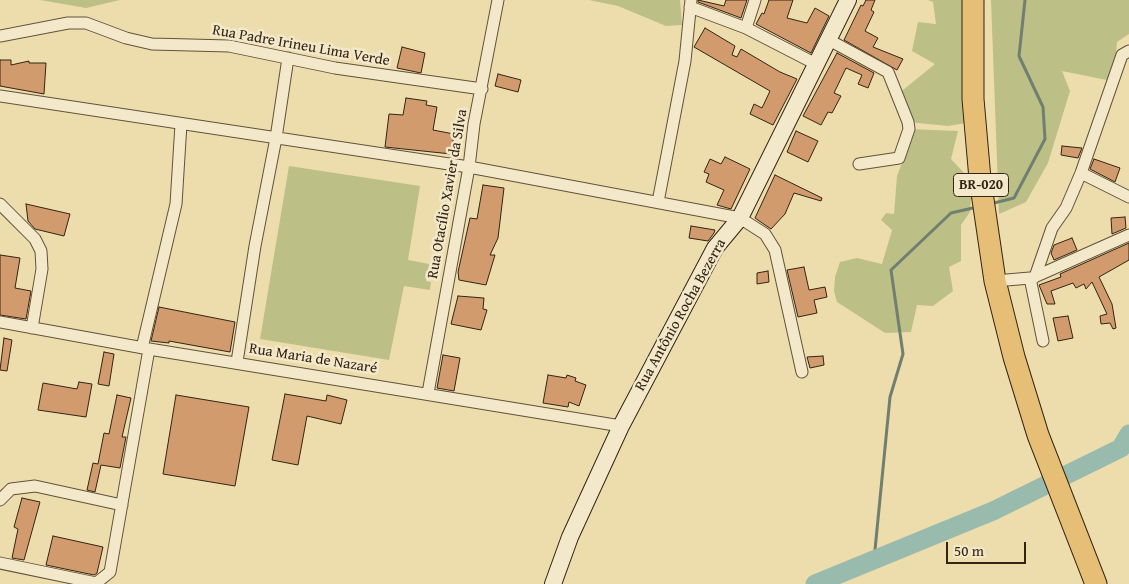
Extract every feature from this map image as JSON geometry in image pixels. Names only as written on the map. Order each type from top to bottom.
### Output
[{"type":"highway","name":"BR-020","points":[[974,0],[973,99],[980,179],[995,281],[1014,356],[1038,435],[1096,584]]},
{"type":"street","name":"Rua Otacílio Xavier da Silva","points":[[428,393],[469,167],[474,124],[498,0]]},
{"type":"street","points":[[746,28],[755,0]]},
{"type":"street","name":"Rua Antônio Rocha Bezerra","points":[[553,584],[570,537],[621,426],[715,248],[740,218],[848,0]]},
{"type":"street","points":[[658,202],[685,61],[690,4],[746,28],[816,64]]},
{"type":"street","name":"Rua Padre Irineu Lima Verde","points":[[0,36],[68,23],[86,23],[126,38],[152,44],[230,46],[335,68],[482,90]]},
{"type":"street","points":[[829,40],[888,72],[908,122],[909,129],[899,158],[858,164]]},
{"type":"street","points":[[1043,341],[1033,278],[1052,228],[1066,208],[1081,173],[1120,60],[1127,52]]},
{"type":"street","points":[[237,362],[288,58]]},
{"type":"street","points":[[0,96],[469,167],[740,218],[765,234],[775,250],[802,372]]},
{"type":"street","points":[[0,563],[96,584],[111,578],[145,348],[176,204],[181,124]]},
{"type":"street","points":[[1081,173],[1129,197]]},
{"type":"street","points":[[0,204],[35,239],[41,251],[42,268],[32,328]]},
{"type":"street","points":[[995,281],[1033,278],[1129,235]]},
{"type":"street","name":"Rua Maria de Nazaré","points":[[0,322],[145,348],[621,426]]},
{"type":"street","points":[[0,500],[11,489],[35,486],[122,505]]},
{"type":"green space","points":[[40,0],[120,0],[86,8]]},
{"type":"green space","points":[[589,0],[680,0],[682,25],[666,26],[618,6]]},
{"type":"green space","points":[[928,0],[970,0],[966,123],[948,126],[908,122],[898,94],[935,64],[912,51],[918,22],[936,24],[933,2]]},
{"type":"green space","points":[[991,0],[1129,0],[1129,34],[1117,42],[1116,55],[1107,80],[1062,71],[1070,91],[1048,163],[1026,202],[999,214]]},
{"type":"green space","points":[[909,129],[958,131],[951,159],[964,173],[971,197],[970,212],[961,225],[961,261],[949,267],[953,291],[933,306],[917,305],[911,332],[885,333],[837,302],[834,291],[835,277],[840,262],[857,258],[882,264],[892,230],[881,220],[886,213],[894,214],[897,176],[903,160]]},
{"type":"green space","points":[[289,166],[420,186],[408,260],[429,264],[426,281],[431,282],[430,290],[404,286],[389,360],[260,339]]},
{"type":"building","points":[[698,0],[724,6],[726,0],[747,0],[741,18],[698,2]]},
{"type":"building","points":[[769,0],[793,0],[787,18],[807,23],[815,8],[829,16],[811,53],[756,24],[762,13],[764,14]]},
{"type":"building","points":[[866,0],[875,0],[871,10],[874,12],[865,31],[878,38],[873,47],[903,59],[897,70],[844,40],[861,5],[863,6]]},
{"type":"building","points":[[705,28],[735,46],[732,55],[737,57],[741,49],[780,72],[797,79],[773,125],[750,114],[754,104],[762,108],[770,91],[694,47]]},
{"type":"building","points":[[402,47],[425,53],[421,73],[397,68]]},
{"type":"building","points":[[837,53],[874,73],[868,88],[858,84],[862,75],[846,68],[834,93],[841,96],[832,113],[828,112],[821,125],[803,116]]},
{"type":"building","points":[[0,60],[11,60],[11,65],[29,61],[29,63],[46,63],[44,94],[0,86]]},
{"type":"building","points":[[498,74],[521,80],[518,92],[495,86]]},
{"type":"building","points":[[406,98],[427,101],[426,105],[437,107],[433,130],[454,134],[451,154],[385,147],[389,114],[403,115]]},
{"type":"building","points":[[796,131],[818,141],[808,162],[787,152]]},
{"type":"building","points":[[1062,146],[1082,148],[1078,158],[1061,155]]},
{"type":"building","points":[[725,157],[750,169],[731,209],[717,205],[724,190],[706,182],[709,174],[704,172],[710,159],[721,164]]},
{"type":"building","points":[[1094,159],[1120,168],[1115,182],[1090,169]]},
{"type":"building","points":[[775,175],[822,198],[821,201],[794,193],[785,214],[771,229],[755,218]]},
{"type":"building","points":[[483,185],[504,188],[498,238],[490,255],[495,255],[486,285],[459,280],[458,272],[470,218],[477,219]]},
{"type":"building","points":[[26,204],[70,214],[64,236],[35,229],[28,221]]},
{"type":"building","points":[[1125,217],[1126,228],[1112,234],[1111,218]]},
{"type":"building","points":[[691,226],[715,230],[708,241],[689,238]]},
{"type":"building","points":[[1072,238],[1077,250],[1054,260],[1051,253],[1054,245]]},
{"type":"building","points":[[1129,243],[1129,260],[1099,277],[1112,304],[1116,328],[1113,329],[1110,323],[1101,324],[1100,316],[1107,314],[1092,282],[1086,289],[1084,284],[1076,288],[1073,283],[1051,291],[1055,304],[1047,304],[1039,285],[1061,277],[1060,274]]},
{"type":"building","points":[[0,255],[20,258],[15,288],[31,291],[26,319],[0,315]]},
{"type":"building","points":[[804,267],[809,290],[825,287],[827,297],[814,300],[817,313],[798,317],[787,270]]},
{"type":"building","points":[[768,271],[769,282],[757,284],[757,273]]},
{"type":"building","points":[[458,296],[484,298],[483,309],[487,310],[481,330],[451,324]]},
{"type":"building","points":[[159,307],[235,322],[230,352],[169,341],[169,343],[151,341]]},
{"type":"building","points":[[1068,316],[1073,338],[1058,341],[1053,318]]},
{"type":"building","points":[[4,338],[12,340],[7,371],[0,370]]},
{"type":"building","points":[[104,352],[114,354],[109,386],[98,384]]},
{"type":"building","points":[[443,355],[460,358],[454,391],[437,388]]},
{"type":"building","points":[[823,356],[824,365],[810,368],[807,357]]},
{"type":"building","points":[[548,375],[566,378],[567,375],[576,378],[575,381],[586,385],[579,406],[569,402],[568,407],[543,403]]},
{"type":"building","points":[[79,382],[92,384],[86,417],[38,410],[43,383],[77,389]]},
{"type":"building","points":[[285,394],[326,401],[327,395],[347,400],[341,424],[307,416],[298,465],[272,460]]},
{"type":"building","points":[[117,395],[131,398],[122,437],[126,437],[120,468],[101,465],[95,492],[87,490],[93,463],[98,464],[104,433],[109,434]]},
{"type":"building","points":[[176,395],[249,407],[235,486],[163,474]]},
{"type":"building","points":[[22,498],[40,502],[24,560],[12,558],[18,529],[14,527]]},
{"type":"building","points":[[53,536],[103,547],[97,573],[94,575],[46,565]]},
{"type":"waterway","points":[[994,203],[1014,198],[1045,139],[1043,107],[1019,56],[1025,0]]},
{"type":"waterway","points":[[874,560],[890,397],[903,354],[891,270],[951,213],[973,208]]},
{"type":"waterway","points":[[815,584],[993,511],[1121,448],[1129,434]]}]
